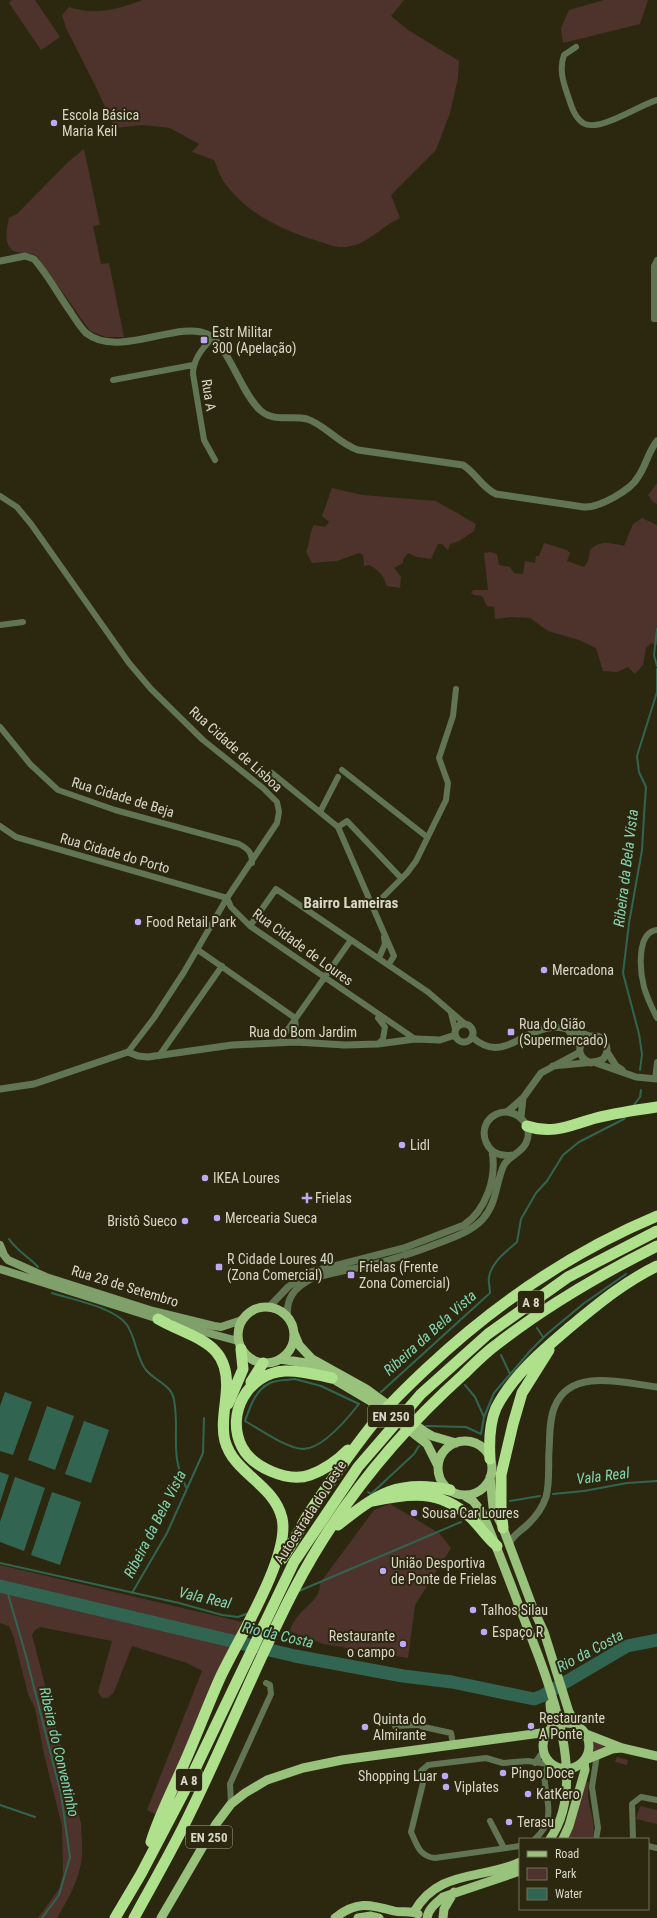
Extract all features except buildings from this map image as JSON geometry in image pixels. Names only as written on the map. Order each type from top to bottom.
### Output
[{"type":"highway","points":[[524,1122],[541,1131],[554,1130],[596,1118],[628,1111],[657,1107]]},
{"type":"highway","points":[[272,1573],[284,1557],[311,1510],[364,1435],[378,1418],[412,1383],[477,1324],[520,1293],[585,1250],[657,1216]]},
{"type":"highway","name":"Autoestrada do Oeste","points":[[116,1918],[184,1792],[234,1684],[294,1562],[358,1466],[421,1394],[488,1334],[527,1304],[568,1277],[657,1231]]},
{"type":"highway","name":"Autoestrada do Oeste","points":[[134,1918],[190,1814],[294,1590],[327,1533],[369,1476],[401,1435],[430,1404],[494,1346],[534,1317],[616,1266],[657,1246]]},
{"type":"highway","points":[[490,1459],[490,1430],[496,1408],[507,1390],[526,1368],[557,1338],[616,1289],[638,1275],[657,1266]]},
{"type":"highway","points":[[141,1874],[154,1834],[220,1678],[272,1573],[282,1546],[284,1533],[282,1518],[271,1494],[240,1467],[225,1441],[224,1414],[228,1378],[226,1368],[218,1353],[202,1339],[172,1328],[158,1319]]},
{"type":"highway","points":[[503,1528],[501,1475],[514,1418],[522,1393],[557,1338]]},
{"type":"highway","points":[[224,1414],[243,1369],[240,1345]]},
{"type":"highway","points":[[263,1363],[244,1394],[235,1423],[242,1446],[252,1459],[270,1472],[288,1476],[309,1475],[339,1460],[364,1435]]},
{"type":"highway","points":[[244,1394],[256,1381],[278,1372],[296,1371],[332,1378]]},
{"type":"highway","points":[[327,1533],[350,1515],[388,1491],[416,1485],[450,1490]]},
{"type":"highway","points":[[372,1502],[400,1495],[416,1494],[444,1500],[456,1506],[471,1518],[487,1538],[497,1546]]},
{"type":"main road","points":[[0,1245],[4,1255],[0,1264]]},
{"type":"main road","name":"Rua 28 de Setembro","points":[[4,1255],[16,1265],[46,1276],[180,1318],[221,1327],[242,1320]]},
{"type":"main road","name":"Rua 28 de Setembro","points":[[0,1269],[158,1319],[233,1338],[240,1345]]},
{"type":"main road","points":[[263,1363],[254,1361],[247,1356],[240,1345],[238,1334],[242,1320],[254,1310],[269,1307],[276,1309],[288,1319]]},
{"type":"main road","name":"EN 250","points":[[288,1319],[299,1345],[312,1359],[366,1389],[432,1436],[456,1443],[472,1442],[486,1451],[490,1459]]},
{"type":"main road","points":[[280,1359],[290,1348],[294,1333]]},
{"type":"main road","name":"EN 250","points":[[263,1363],[272,1363],[280,1359],[306,1363],[377,1406],[422,1440],[432,1451],[438,1466],[439,1476],[443,1484],[450,1490]]},
{"type":"main road","points":[[438,1466],[444,1452],[456,1443]]},
{"type":"main road","points":[[490,1459],[493,1507],[503,1528],[532,1608],[544,1632],[569,1712],[576,1725],[586,1734],[622,1748],[657,1756]]},
{"type":"main road","points":[[463,1495],[472,1494],[479,1490],[490,1477]]},
{"type":"main road","points":[[450,1490],[473,1501],[482,1512],[497,1546],[520,1608],[550,1698],[550,1731],[544,1747]]},
{"type":"main road","points":[[520,1608],[537,1640],[563,1714],[569,1756],[570,1784],[568,1814],[558,1838]]},
{"type":"main road","points":[[532,1608],[537,1640],[558,1716],[565,1756],[565,1796],[563,1814],[551,1838]]},
{"type":"main road","points":[[530,1736],[550,1731],[563,1724],[576,1725]]},
{"type":"main road","points":[[563,1838],[569,1826],[585,1770],[584,1760],[589,1748],[586,1734]]},
{"type":"main road","points":[[530,1736],[539,1738],[544,1747],[546,1757],[552,1764],[566,1769],[573,1768],[584,1760],[612,1749],[622,1748]]},
{"type":"main road","name":"EN 250","points":[[162,1918],[216,1824],[231,1804],[244,1793],[267,1780],[302,1768],[342,1760],[453,1744],[530,1736]]},
{"type":"main road","points":[[396,1918],[410,1912],[426,1896],[445,1882],[519,1862]]},
{"type":"main road","points":[[485,1884],[519,1871]]},
{"type":"main road","points":[[427,1918],[428,1913],[433,1906],[443,1897],[454,1892],[519,1876]]},
{"type":"main road","points":[[443,1918],[444,1909],[454,1892]]},
{"type":"main road","points":[[335,1918],[348,1909],[363,1905],[379,1906],[394,1911],[410,1912],[423,1918]]},
{"type":"main road","points":[[358,1918],[371,1916],[379,1918]]},
{"type":"street","points":[[576,47],[564,55],[561,71],[573,111],[583,123],[591,125],[604,124],[646,103],[657,100]]},
{"type":"street","points":[[0,261],[25,256],[34,259],[76,320],[85,332],[92,337],[115,341],[131,341],[193,331],[205,333],[213,338],[249,397],[261,411],[274,417],[306,419],[348,447],[358,450],[463,465],[474,473],[485,488],[496,494],[584,507],[596,506],[633,483],[638,478],[652,446],[657,441]]},
{"type":"street","points":[[655,319],[654,266],[657,260]]},
{"type":"street","name":"Rua A","points":[[213,338],[207,344],[193,365],[204,440],[215,460]]},
{"type":"street","points":[[113,380],[193,365]]},
{"type":"street","name":"Rua Cidade de Lisboa","points":[[0,496],[17,507],[31,524],[129,663],[151,689],[203,740],[263,788],[277,802],[279,812],[277,823],[252,863],[227,898],[198,950],[154,1018],[128,1052]]},
{"type":"street","points":[[0,625],[23,622]]},
{"type":"street","points":[[373,907],[416,861],[446,800],[448,783],[439,758],[453,716],[456,689]]},
{"type":"street","name":"Rua Cidade de Beja","points":[[0,726],[30,764],[58,790],[115,810],[240,844],[248,849],[252,856],[252,863]]},
{"type":"street","points":[[342,770],[427,837]]},
{"type":"street","points":[[272,773],[338,827],[394,956],[389,964]]},
{"type":"street","points":[[320,812],[338,777]]},
{"type":"street","points":[[338,827],[347,821],[401,878]]},
{"type":"street","name":"Rua Cidade do Porto","points":[[0,826],[16,837],[227,898]]},
{"type":"street","points":[[250,926],[276,888],[428,992],[451,1013],[472,1028],[472,1037],[487,1048],[515,1042],[531,1032],[549,1027],[558,1027],[603,1039],[607,1047],[607,1052],[616,1066],[636,1077]]},
{"type":"street","name":"Rua Cidade de Loures","points":[[227,898],[231,907],[250,926],[371,1010]]},
{"type":"street","points":[[657,930],[649,933],[645,938],[641,962],[644,987],[652,1011],[657,1018]]},
{"type":"street","points":[[379,958],[385,944],[384,932]]},
{"type":"street","points":[[279,1042],[295,1018],[326,978],[351,940]]},
{"type":"street","points":[[198,950],[295,1018],[296,1029],[303,1043]]},
{"type":"street","points":[[159,1056],[222,966]]},
{"type":"street","points":[[371,1010],[415,1039]]},
{"type":"street","points":[[371,1010],[385,1027],[384,1039],[378,1044]]},
{"type":"street","points":[[451,1013],[455,1032]]},
{"type":"street","name":"Rua do Bom Jardim","points":[[128,1052],[138,1056],[159,1056],[232,1045],[279,1042],[345,1045],[378,1044],[415,1039],[440,1040],[455,1032],[458,1025],[464,1023]]},
{"type":"street","points":[[568,1030],[580,1049],[583,1058],[593,1063],[636,1077],[656,1079],[657,1062]]},
{"type":"street","name":"Rua do Bom Jardim","points":[[455,1032],[461,1042],[468,1041],[472,1037]]},
{"type":"street","points":[[269,1307],[288,1287],[307,1273],[397,1250],[464,1225],[472,1220],[484,1202],[494,1167],[492,1151],[485,1139],[486,1124],[494,1115],[507,1112],[523,1098],[541,1073],[580,1049],[586,1038],[590,1036]]},
{"type":"street","points":[[0,1090],[34,1084],[128,1052]]},
{"type":"street","points":[[553,1066],[580,1062],[593,1063],[603,1059],[607,1052]]},
{"type":"street","points":[[288,1319],[287,1311],[290,1297],[298,1287],[311,1279],[405,1255],[456,1237],[474,1227],[489,1210],[496,1196],[504,1166],[521,1150],[526,1143],[528,1135],[524,1122],[523,1098]]},
{"type":"street","points":[[507,1112],[524,1122]]},
{"type":"street","points":[[492,1151],[499,1155],[514,1155]]},
{"type":"street","points":[[509,1544],[515,1534],[532,1520],[540,1510],[546,1495],[550,1428],[554,1406],[560,1395],[570,1387],[583,1381],[596,1380],[657,1387]]},
{"type":"street","points":[[231,1804],[230,1784],[271,1694],[270,1685],[266,1683]]},
{"type":"street","points":[[395,1726],[416,1725],[451,1733],[453,1744]]},
{"type":"street","points":[[535,1763],[544,1747]]},
{"type":"street","points":[[596,1838],[598,1828],[592,1787],[597,1755]]},
{"type":"street","points":[[519,1846],[435,1858],[426,1857],[422,1854],[411,1832],[423,1783],[421,1771],[428,1766],[486,1758],[503,1763],[528,1761],[552,1764]]},
{"type":"street","points":[[536,1838],[542,1833],[548,1822],[549,1811],[545,1775],[546,1768],[552,1764]]},
{"type":"street","points":[[633,1838],[632,1804],[641,1796],[657,1800]]},
{"type":"street","points":[[490,1821],[504,1848]]},
{"type":"green space","points":[[12,0],[35,0],[60,37],[41,50],[9,3]]},
{"type":"green space","points":[[143,0],[404,0],[391,16],[408,30],[459,61],[458,78],[450,113],[436,150],[391,195],[400,218],[353,246],[335,246],[305,237],[266,219],[243,203],[224,182],[214,160],[192,152],[199,144],[170,128],[142,125],[115,128],[66,28],[62,15],[69,7],[79,10],[98,11],[116,9]]},
{"type":"green space","points":[[604,0],[648,0],[640,24],[563,43],[561,28],[569,10]]},
{"type":"green space","points":[[84,149],[100,225],[93,226],[101,264],[109,263],[124,337],[106,337],[90,331],[37,256],[16,252],[12,250],[7,242],[6,237],[9,218],[17,214],[68,162]]},
{"type":"green space","points":[[657,483],[657,504],[652,501],[648,495]]},
{"type":"green space","points":[[332,488],[362,495],[436,501],[476,524],[474,531],[459,541],[450,544],[448,550],[442,544],[438,544],[431,559],[417,557],[408,553],[403,560],[403,563],[394,568],[401,577],[400,588],[387,586],[383,576],[376,569],[369,565],[364,566],[363,555],[359,553],[337,561],[312,563],[306,552],[311,531],[314,525],[325,527],[329,522],[322,516]]},
{"type":"green space","points":[[642,518],[657,525],[657,645],[651,643],[646,648],[643,665],[635,674],[628,667],[617,672],[603,671],[596,648],[579,640],[548,631],[530,618],[511,617],[495,619],[494,607],[487,606],[482,596],[471,593],[473,590],[488,590],[484,553],[490,552],[497,554],[499,565],[510,567],[514,573],[523,574],[525,561],[535,563],[536,556],[539,556],[544,543],[567,550],[570,553],[567,561],[584,567],[588,561],[590,550],[594,547],[606,543],[624,546],[633,524]]},
{"type":"green space","name":"União Desportiva de Ponte de Frielas","points":[[390,1504],[439,1533],[451,1548],[415,1605],[408,1658],[323,1644],[289,1631],[294,1621],[314,1599],[320,1583],[374,1510]]},
{"type":"green space","points":[[0,1565],[242,1622],[217,1675],[159,1816],[147,1810],[202,1671],[187,1663],[132,1646],[114,1692],[108,1698],[102,1698],[98,1692],[112,1641],[40,1627],[35,1630],[32,1635],[81,1823],[82,1851],[77,1880],[57,1918],[38,1918],[59,1889],[63,1874],[62,1826],[44,1754],[35,1708],[28,1694],[14,1638],[9,1626],[0,1623]]},
{"type":"green space","points":[[592,1741],[609,1747],[591,1756]]},
{"type":"green space","points":[[617,1757],[628,1760],[627,1765],[615,1762]]},
{"type":"green space","points":[[585,1782],[589,1782],[588,1798],[594,1829],[592,1838],[568,1838],[575,1822]]},
{"type":"green space","points":[[640,1806],[657,1810],[657,1824],[636,1819]]},
{"type":"water","points":[[5,1392],[32,1402],[13,1455],[0,1451],[0,1406]]},
{"type":"water","points":[[47,1406],[74,1416],[55,1470],[28,1460]]},
{"type":"water","points":[[84,1421],[109,1430],[91,1483],[65,1474]]},
{"type":"water","points":[[0,1472],[9,1475],[0,1503]]},
{"type":"water","points":[[15,1477],[45,1488],[24,1551],[0,1542],[0,1522]]},
{"type":"water","points":[[52,1492],[81,1502],[60,1565],[31,1555]]},
{"type":"waterway","name":"Ribeira da Bela Vista","points":[[657,629],[654,655],[657,666]]},
{"type":"waterway","name":"Ribeira da Bela Vista","points":[[640,1070],[642,1054],[639,1034],[623,973],[629,923],[642,850],[646,787],[639,772],[637,756],[657,692],[657,669]]},
{"type":"waterway","name":"Ribeira da Bela Vista","points":[[633,1106],[640,1097],[641,1090]]},
{"type":"waterway","name":"Ribeira da Bela Vista","points":[[381,1392],[490,1293],[489,1279],[493,1266],[500,1257],[517,1242],[521,1219],[536,1193],[547,1181],[563,1155],[579,1142],[624,1119],[626,1116]]},
{"type":"waterway","points":[[9,1239],[38,1267]]},
{"type":"waterway","points":[[426,1426],[466,1427],[481,1434],[484,1417],[494,1393],[530,1351],[547,1334],[583,1304],[626,1274]]},
{"type":"waterway","points":[[52,1293],[82,1301],[113,1313],[127,1325],[140,1359],[146,1370],[167,1387],[173,1395],[176,1412],[176,1453],[181,1475],[186,1487]]},
{"type":"waterway","points":[[537,1328],[543,1337]]},
{"type":"waterway","points":[[501,1355],[510,1374]]},
{"type":"waterway","points":[[295,1379],[321,1386],[359,1404],[334,1432],[310,1448],[296,1448],[281,1442],[245,1421],[254,1399],[260,1390],[275,1381],[295,1379]]},
{"type":"waterway","points":[[465,1385],[475,1397],[484,1417]]},
{"type":"waterway","name":"Ribeira da Bela Vista","points":[[132,1593],[167,1533],[203,1453],[204,1418]]},
{"type":"waterway","points":[[368,1492],[371,1494],[414,1454],[419,1446]]},
{"type":"waterway","name":"Vala Real","points":[[553,1494],[584,1491],[627,1483],[657,1481]]},
{"type":"waterway","name":"Vala Real","points":[[510,1501],[540,1496]]},
{"type":"waterway","name":"Vala Real","points":[[299,1591],[461,1522]]},
{"type":"waterway","name":"Vala Real","points":[[0,1563],[179,1603],[222,1615],[238,1617],[249,1613]]},
{"type":"waterway","name":"Rio da Costa","points":[[0,1586],[295,1656],[403,1676],[452,1682],[534,1699],[542,1696],[627,1646],[657,1640]]},
{"type":"waterway","name":"Ribeira do Conventinho","points":[[6,1587],[26,1656],[61,1794],[70,1857],[59,1895],[42,1918]]},
{"type":"waterway","points":[[0,1805],[35,1817]]},
{"type":"place","name":"Escola Básica Maria Keil","points":[[54,123]]},
{"type":"place","name":"Estr Militar 300 (Apelação)","points":[[204,340]]},
{"type":"place","name":"Food Retail Park","points":[[138,922]]},
{"type":"place","name":"Mercadona","points":[[544,970]]},
{"type":"place","name":"Rua do Gião (Supermercado)","points":[[511,1032]]},
{"type":"place","name":"Lidl","points":[[402,1145]]},
{"type":"place","name":"IKEA Loures","points":[[205,1178]]},
{"type":"place","name":"Frielas","points":[[307,1198]]},
{"type":"place","name":"Mercearia Sueca","points":[[217,1218]]},
{"type":"place","name":"Bristô Sueco","points":[[185,1221]]},
{"type":"place","name":"R Cidade Loures 40 (Zona Comercial)","points":[[219,1267]]},
{"type":"place","name":"Frielas (Frente Zona Comercial)","points":[[351,1275]]},
{"type":"place","name":"Sousa Car Loures","points":[[414,1513]]},
{"type":"place","name":"União Desportiva de Ponte de Frielas","points":[[383,1571]]},
{"type":"place","name":"Talhos Silau","points":[[473,1610]]},
{"type":"place","name":"Espaço R","points":[[484,1632]]},
{"type":"place","name":"Restaurante o campo","points":[[403,1644]]},
{"type":"place","name":"Restaurante A Ponte","points":[[531,1726]]},
{"type":"place","name":"Quinta do Almirante","points":[[365,1727]]},
{"type":"place","name":"Pingo Doce","points":[[503,1773]]},
{"type":"place","name":"Shopping Luar","points":[[445,1776]]},
{"type":"place","name":"Viplates","points":[[446,1787]]},
{"type":"place","name":"KatKero","points":[[528,1794]]},
{"type":"place","name":"Terasu","points":[[509,1822]]},
{"type":"district","name":"Bairro Lameiras","points":[[351,903]]}]
